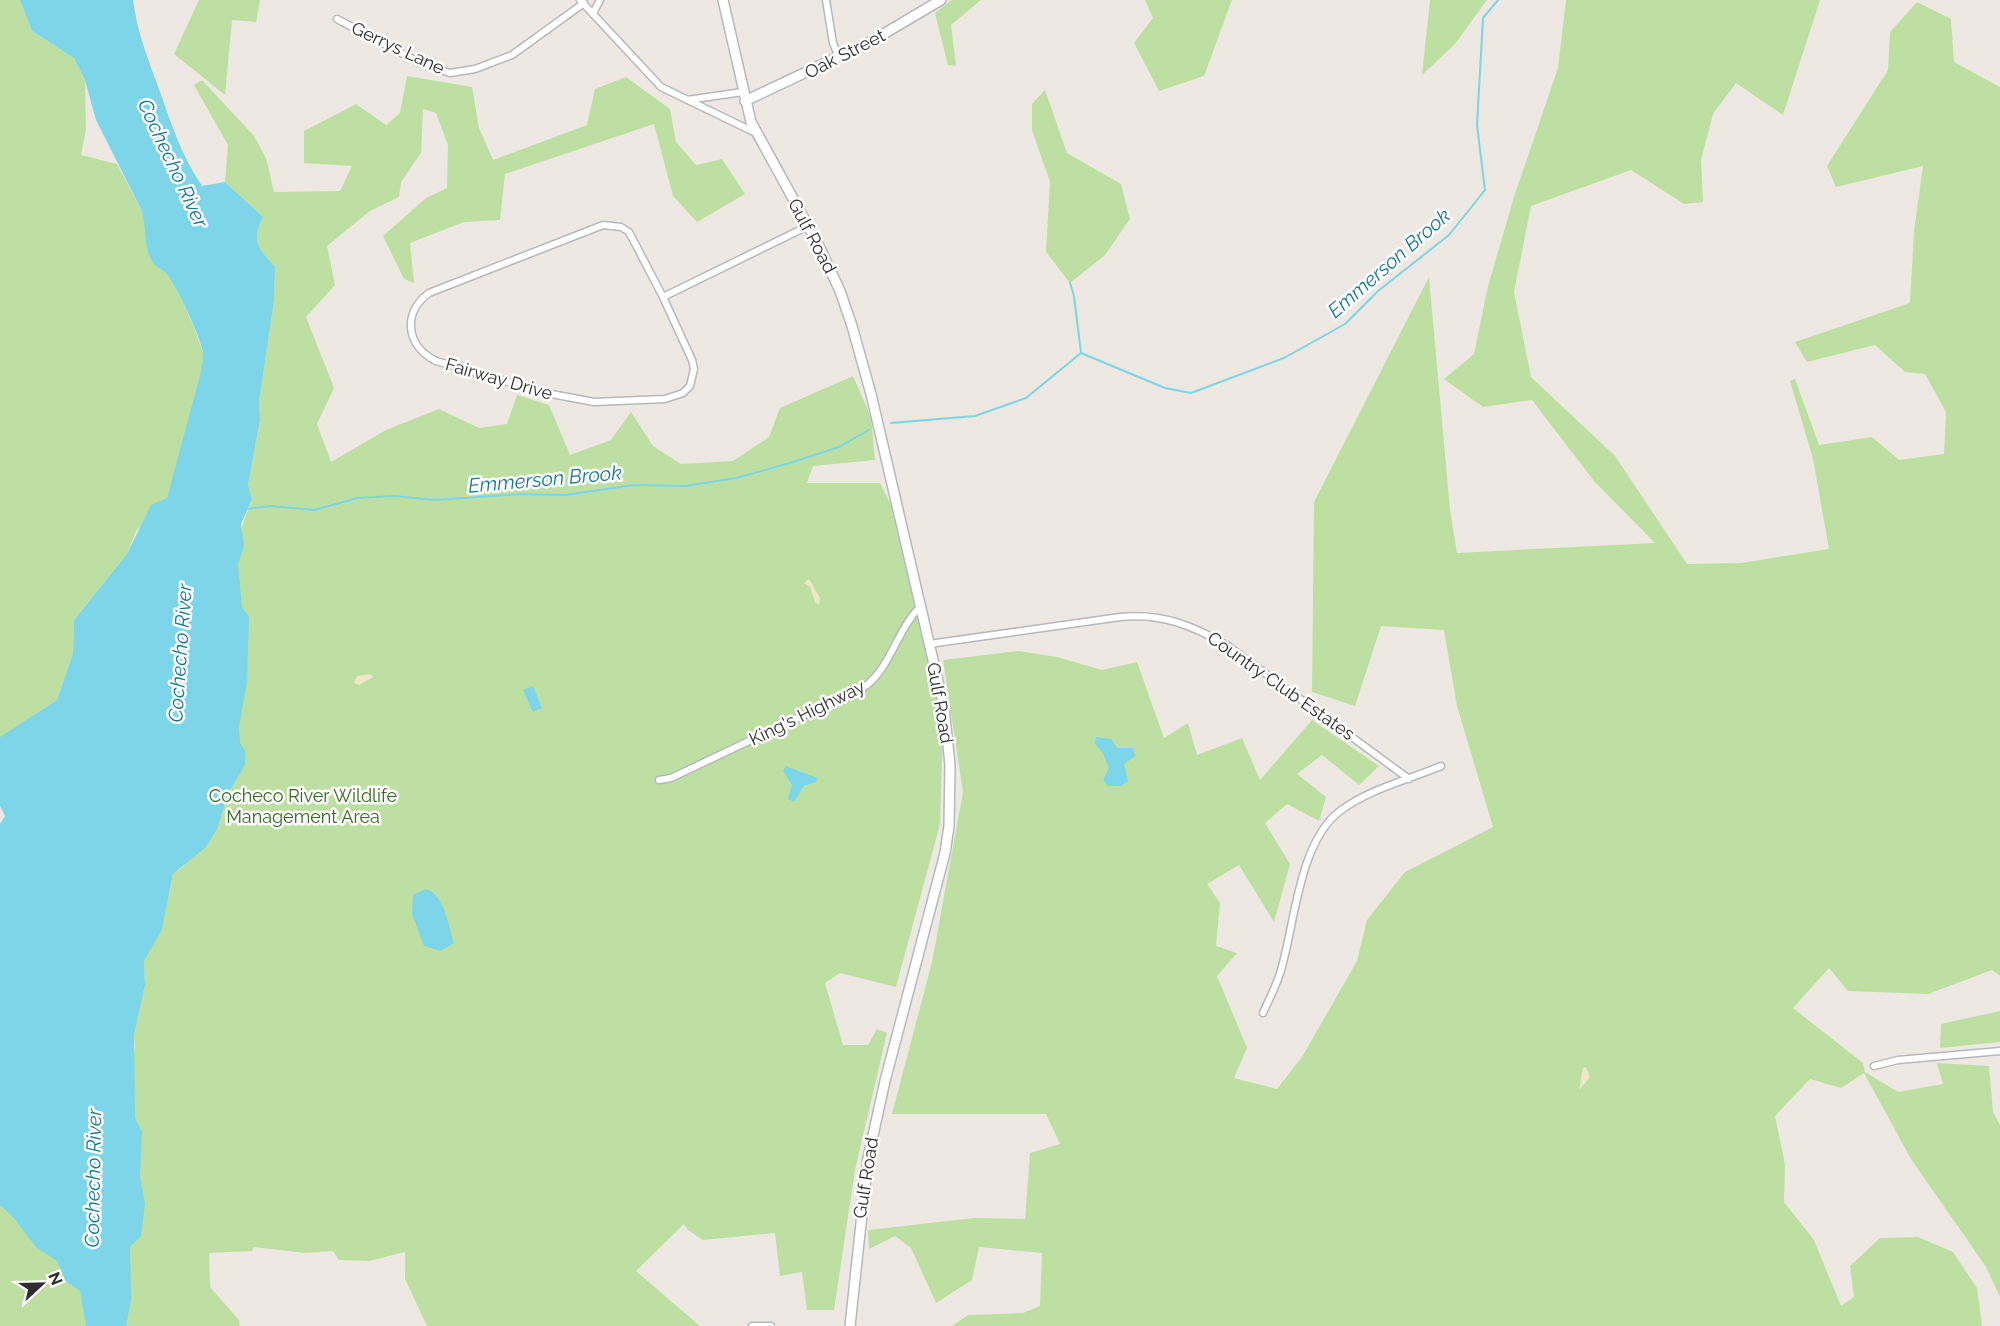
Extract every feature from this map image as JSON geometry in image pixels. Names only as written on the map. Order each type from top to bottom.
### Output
[{"type":"street","points":[[593,13],[600,0]]},
{"type":"street","name":"Gulf Road","points":[[723,0],[745,99],[756,134],[808,226],[840,291],[852,326],[872,394],[947,731],[950,765],[949,826],[938,884],[885,1081],[868,1158],[850,1326]]},
{"type":"street","points":[[826,0],[833,43],[840,57]]},
{"type":"street","points":[[922,0],[926,10]]},
{"type":"street","name":"Oak Street","points":[[745,99],[840,57],[941,0]]},
{"type":"street","points":[[582,2],[649,76],[667,91],[756,134]]},
{"type":"street","name":"Gerrys Lane","points":[[337,19],[422,64],[450,74],[475,69],[512,55],[582,2]]},
{"type":"street","points":[[687,100],[745,99]]},
{"type":"street","name":"Fairway Drive","points":[[603,225],[621,227],[629,232],[663,297],[694,369],[690,386],[683,393],[665,399],[594,402],[556,396],[436,361],[421,351],[411,335],[410,325],[415,307],[429,293],[603,225]]},
{"type":"street","points":[[663,297],[808,226]]},
{"type":"street","name":"King's Highway","points":[[659,780],[671,778],[867,686],[881,672],[907,619],[920,606]]},
{"type":"street","name":"Country Club Estates","points":[[929,644],[1120,616],[1169,618],[1196,628],[1228,645],[1409,779]]},
{"type":"street","points":[[1263,1013],[1278,979],[1309,856],[1321,830],[1350,804],[1441,766]]},
{"type":"street","points":[[1874,1066],[1898,1060],[2000,1051]]},
{"type":"street","points":[[752,1326],[771,1326]]},
{"type":"green space","points":[[0,0],[20,0],[32,31],[74,58],[85,80],[86,129],[81,155],[117,164],[142,211],[194,327],[203,353],[205,408],[178,460],[167,498],[136,531],[127,554],[74,620],[73,653],[57,700],[34,715],[0,750]]},
{"type":"green space","points":[[199,0],[260,0],[256,22],[232,20],[225,95],[174,54]]},
{"type":"green space","points":[[952,0],[981,0],[951,25],[956,66],[948,65],[935,13]]},
{"type":"green space","points":[[1145,0],[1232,0],[1204,76],[1159,91],[1134,43],[1153,18]]},
{"type":"green space","points":[[1430,0],[1487,0],[1454,45],[1422,75]]},
{"type":"green space","points":[[1566,0],[1820,0],[1783,115],[1736,83],[1713,114],[1701,160],[1703,202],[1684,204],[1631,170],[1531,206],[1514,292],[1531,377],[1615,456],[1687,564],[1741,563],[1829,549],[1813,459],[1790,381],[1795,379],[1819,445],[1872,437],[1899,460],[1944,454],[1946,412],[1925,374],[1905,372],[1875,345],[1807,362],[1795,342],[1910,303],[1914,231],[1923,166],[1836,187],[1827,166],[1888,70],[1890,32],[1917,2],[1951,19],[1954,62],[2000,87],[2000,976],[1992,970],[1928,994],[1848,991],[1829,968],[1793,1008],[1863,1063],[1865,1072],[1898,1092],[1943,1084],[1937,1063],[1989,1066],[1993,1112],[2000,1125],[2000,1297],[1986,1267],[1911,1159],[1864,1073],[1841,1088],[1810,1079],[1775,1116],[1785,1164],[1784,1202],[1814,1240],[1841,1306],[1854,1297],[1850,1266],[1880,1238],[1918,1237],[1953,1252],[1977,1288],[1982,1326],[952,1326],[968,1315],[1023,1313],[1040,1306],[1042,1253],[979,1247],[972,1280],[936,1303],[911,1248],[895,1236],[869,1249],[868,1230],[974,1218],[1025,1219],[1030,1153],[1060,1144],[1046,1114],[892,1114],[932,962],[963,792],[943,660],[1019,651],[1057,657],[1102,670],[1137,662],[1164,738],[1188,723],[1197,755],[1242,738],[1260,780],[1312,720],[1379,766],[1359,785],[1322,755],[1297,774],[1326,797],[1319,821],[1287,804],[1265,823],[1290,864],[1274,922],[1239,865],[1207,884],[1220,903],[1216,946],[1237,953],[1217,976],[1247,1048],[1234,1078],[1277,1089],[1302,1057],[1357,961],[1367,920],[1405,872],[1493,827],[1457,706],[1444,630],[1381,626],[1355,706],[1312,692],[1314,502],[1429,277],[1450,510],[1457,553],[1655,543],[1594,481],[1532,400],[1483,407],[1444,379],[1474,354],[1488,286],[1514,197],[1558,68]]},
{"type":"green space","name":"Cocheco River Wildlife Management Area","points":[[407,76],[472,87],[479,128],[493,160],[587,125],[595,89],[626,77],[670,109],[676,142],[696,165],[722,159],[745,194],[697,222],[673,196],[654,124],[505,174],[500,220],[464,222],[410,243],[414,283],[404,279],[383,236],[426,198],[447,188],[448,145],[436,113],[423,109],[421,153],[401,182],[399,197],[370,211],[327,246],[335,285],[306,317],[334,388],[317,424],[331,462],[386,430],[439,409],[479,428],[507,424],[517,395],[549,405],[570,455],[611,440],[631,412],[653,446],[681,464],[733,461],[769,437],[780,408],[853,376],[871,417],[875,460],[813,466],[807,483],[880,483],[895,513],[943,727],[940,824],[896,987],[840,973],[825,983],[843,1045],[868,1045],[877,1029],[887,1033],[855,1170],[834,1310],[807,1310],[802,1272],[780,1276],[775,1233],[703,1240],[688,1230],[684,1224],[636,1271],[700,1326],[427,1326],[405,1279],[405,1252],[369,1261],[339,1260],[333,1251],[305,1253],[254,1247],[252,1251],[209,1253],[210,1287],[239,1320],[240,1326],[122,1326],[131,1074],[135,1047],[134,1035],[145,985],[144,961],[169,896],[173,874],[184,866],[242,607],[236,569],[240,532],[252,499],[248,485],[260,420],[259,402],[274,301],[275,267],[264,255],[257,238],[263,217],[225,182],[228,145],[194,85],[202,80],[254,136],[266,158],[274,192],[340,191],[352,166],[304,163],[304,131],[356,104],[386,125],[400,113]]},
{"type":"green space","points":[[1045,90],[1067,153],[1121,184],[1130,219],[1105,255],[1070,283],[1046,252],[1050,182],[1032,130],[1032,104]]},
{"type":"green space","points":[[2000,1011],[2000,1042],[1940,1048],[1941,1024]]},
{"type":"green space","points":[[0,1177],[40,1202],[83,1297],[86,1326],[0,1326]]},
{"type":"sand","points":[[809,579],[820,598],[819,605],[815,602],[810,587],[804,583]]},
{"type":"sand","points":[[370,674],[373,677],[359,685],[354,683],[357,676]]},
{"type":"sand","points":[[1586,1067],[1590,1077],[1579,1090],[1583,1068]]},
{"type":"water","name":"Cochecho River","points":[[20,0],[133,0],[147,56],[188,163],[202,186],[225,182],[263,217],[257,232],[258,244],[275,267],[274,301],[259,402],[260,420],[248,485],[252,499],[241,524],[244,545],[238,565],[242,607],[249,617],[247,682],[239,727],[240,743],[245,751],[245,765],[229,792],[217,829],[206,847],[173,874],[162,929],[144,961],[145,985],[134,1035],[135,1118],[142,1132],[140,1176],[145,1204],[141,1236],[130,1247],[131,1300],[126,1326],[86,1326],[80,1291],[66,1281],[57,1261],[36,1247],[13,1217],[0,1205],[0,824],[5,816],[0,806],[0,737],[57,700],[73,653],[74,620],[127,554],[151,505],[167,498],[201,372],[203,353],[193,324],[176,288],[166,273],[153,263],[149,255],[142,211],[96,120],[85,80],[74,58],[32,31]]},
{"type":"water","points":[[533,686],[542,708],[533,712],[523,690]]},
{"type":"water","points":[[1096,737],[1111,739],[1117,748],[1133,748],[1135,756],[1124,764],[1128,781],[1121,786],[1108,786],[1103,780],[1109,768],[1103,753],[1095,744]]},
{"type":"water","points":[[786,766],[817,778],[816,782],[804,786],[794,802],[788,799],[792,785],[783,771]]},
{"type":"water","points":[[426,889],[432,892],[442,904],[454,943],[441,951],[424,946],[412,914],[413,895]]},
{"type":"waterway","name":"Emmerson Brook","points":[[1081,353],[1165,388],[1191,393],[1284,358],[1345,324],[1378,291],[1449,235],[1485,190],[1477,125],[1483,18],[1498,0]]},
{"type":"waterway","points":[[1070,283],[1074,296],[1081,353]]},
{"type":"waterway","name":"Emmerson Brook","points":[[891,423],[975,416],[1026,398],[1081,353]]},
{"type":"waterway","name":"Emmerson Brook","points":[[246,509],[270,506],[315,510],[357,498],[394,496],[435,500],[521,494],[565,495],[634,485],[686,486],[736,478],[790,463],[839,447],[869,430]]}]
